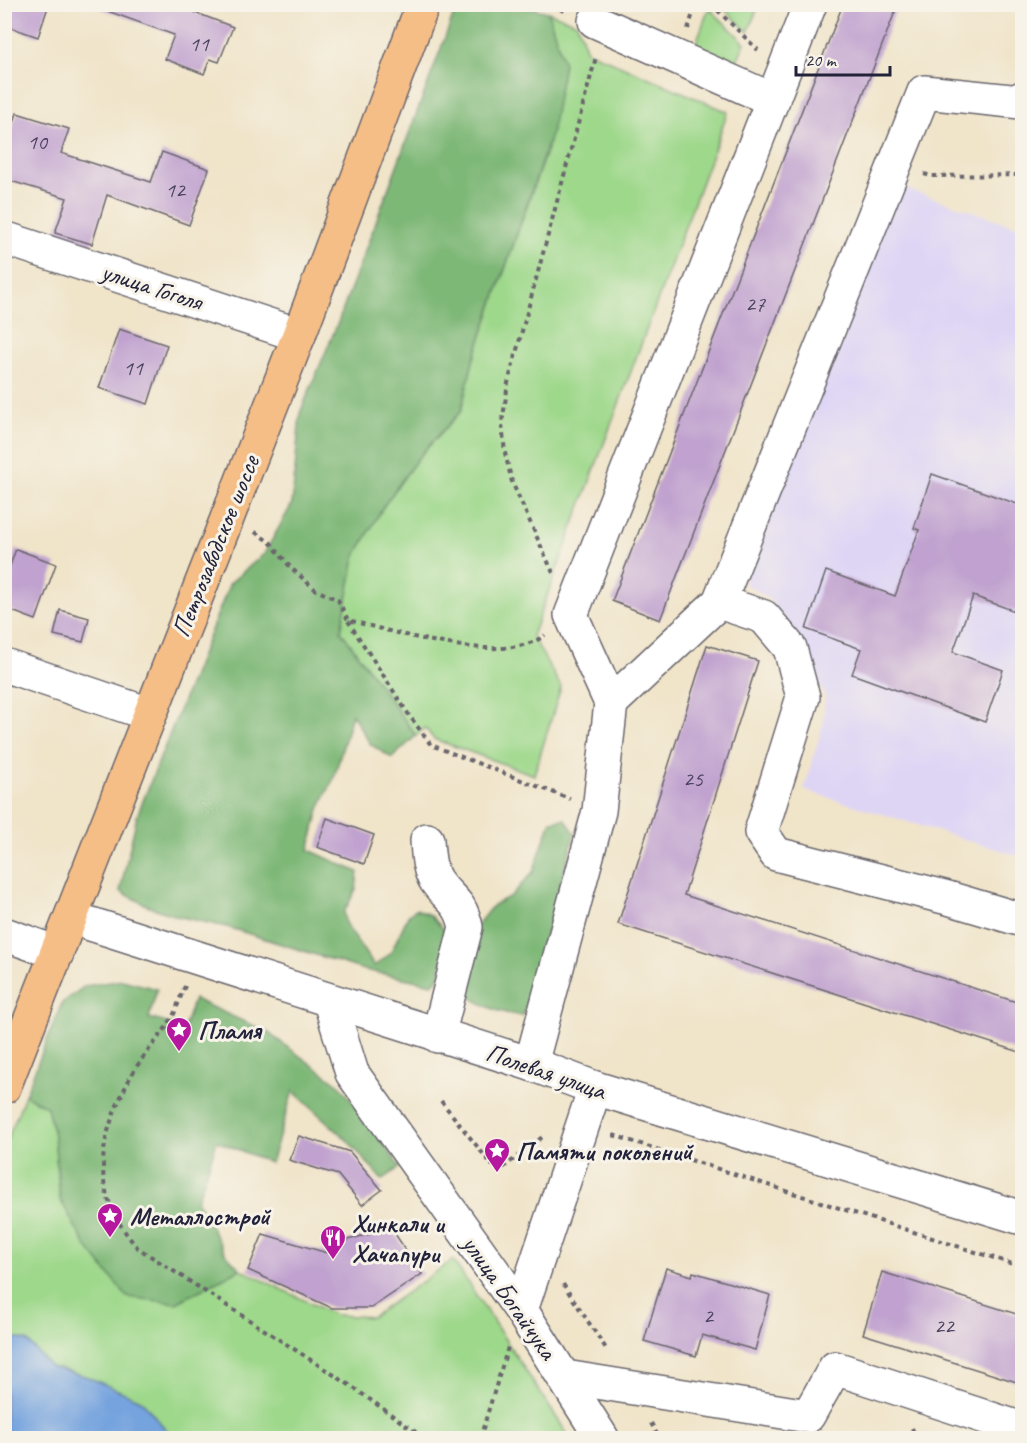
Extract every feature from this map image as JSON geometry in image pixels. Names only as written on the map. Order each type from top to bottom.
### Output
[{"type":"main road","name":"Петрозаводское шоссе","points":[[4,1087],[299,335],[423,4]]},
{"type":"street","points":[[531,1064],[599,811],[611,703],[572,615],[810,4]]},
{"type":"street","points":[[595,21],[778,87]]},
{"type":"street","points":[[611,703],[719,602],[924,92],[1021,102],[1023,98]]},
{"type":"street","name":"улица Гоголя","points":[[4,238],[299,335]]},
{"type":"street","points":[[719,602],[764,617],[790,648],[803,697],[761,832],[776,854],[948,898],[1023,920]]},
{"type":"street","points":[[4,665],[149,714]]},
{"type":"street","points":[[427,840],[429,864],[435,880],[462,909],[466,927],[438,1036]]},
{"type":"street","name":"Полевая улица","points":[[72,918],[330,1002],[531,1064],[595,1088],[1023,1218]]},
{"type":"street","points":[[4,934],[57,953]]},
{"type":"street","name":"улица Богайчука","points":[[330,1002],[352,1073],[521,1310],[602,1438]]},
{"type":"street","points":[[521,1310],[595,1088]]},
{"type":"street","points":[[565,1377],[808,1416],[835,1368],[1023,1429]]},
{"type":"path","points":[[711,4],[778,87]]},
{"type":"path","points":[[348,620],[418,639],[484,649],[534,643],[572,615],[512,482],[502,424],[508,383],[596,63],[595,21]]},
{"type":"path","points":[[895,164],[931,176],[1023,175]]},
{"type":"path","points":[[253,530],[270,543],[290,567],[316,590],[338,600],[348,620],[409,716],[431,745],[599,811]]},
{"type":"path","points":[[197,957],[172,1018],[132,1076],[104,1140],[103,1178],[110,1208],[121,1228],[138,1248],[351,1386],[424,1438]]},
{"type":"path","points":[[441,1101],[492,1165],[498,1159],[504,1167],[548,1133]]},
{"type":"path","points":[[602,1131],[1023,1268]]},
{"type":"path","points":[[480,1438],[521,1310]]},
{"type":"shaded area","points":[[895,185],[1022,228],[1022,857],[804,790],[823,724],[825,696],[793,630],[769,599],[744,583]]},
{"type":"green space","points":[[514,4],[548,12],[564,64],[551,135],[473,361],[461,411],[417,459],[383,507],[355,557],[341,631],[416,736],[392,758],[370,744],[352,714],[334,778],[319,809],[309,850],[358,872],[356,890],[344,912],[345,923],[374,966],[390,954],[408,916],[416,909],[430,915],[448,934],[439,978],[432,984],[364,970],[227,927],[176,916],[150,907],[120,891],[137,816],[230,583],[264,554],[292,504],[300,413],[339,320],[455,11],[467,5]]},
{"type":"green space","points":[[720,5],[759,5],[748,32]]},
{"type":"green space","points":[[709,8],[745,43],[733,69],[693,51]]},
{"type":"green space","points":[[548,12],[577,23],[587,51],[728,112],[532,636],[561,687],[534,775],[434,739],[425,728],[416,736],[341,631],[355,557],[383,507],[417,459],[461,411],[473,361],[549,143],[552,30]]},
{"type":"green space","points":[[565,819],[575,833],[523,1016],[505,1013],[482,1004],[460,990],[476,926],[493,905],[511,896],[533,872],[551,821]]},
{"type":"green space","points":[[122,980],[157,989],[149,1018],[184,1028],[194,999],[267,1032],[341,1086],[400,1167],[382,1180],[348,1141],[293,1091],[271,1163],[217,1141],[197,1201],[225,1253],[240,1269],[176,1303],[127,1297],[86,1246],[60,1199],[54,1135],[47,1107],[25,1095],[62,1003],[85,986]]},
{"type":"green space","points":[[25,1095],[47,1107],[54,1135],[60,1199],[176,1303],[240,1269],[335,1315],[372,1317],[453,1260],[570,1438],[173,1438],[141,1400],[72,1372],[51,1367],[27,1341],[5,1335],[4,1148]]},
{"type":"water","points":[[5,1335],[27,1341],[51,1367],[85,1376],[141,1400],[173,1438],[5,1438]]},
{"type":"building","points":[[4,4],[49,4],[38,37],[4,25]]},
{"type":"building","points":[[99,4],[173,4],[233,27],[219,62],[210,59],[204,74],[165,59],[174,35],[99,8]]},
{"type":"building","points":[[843,4],[898,4],[660,620],[612,601]]},
{"type":"building","points":[[17,113],[69,129],[61,153],[151,182],[162,152],[209,169],[189,225],[107,195],[92,244],[55,233],[67,198],[4,179],[4,153]]},
{"type":"building","points":[[119,329],[167,345],[148,404],[99,388]]},
{"type":"building","points":[[932,474],[1023,506],[1023,614],[973,596],[953,652],[1003,670],[985,722],[852,674],[861,649],[806,629],[826,571],[895,596],[919,530],[914,528]]},
{"type":"building","points":[[16,549],[56,564],[36,620],[4,608],[4,582]]},
{"type":"building","points":[[60,610],[89,618],[83,642],[54,635]]},
{"type":"building","points":[[707,645],[758,661],[684,895],[1023,1004],[1023,1053],[618,924]]},
{"type":"building","points":[[327,818],[374,835],[364,864],[317,847]]},
{"type":"building","points":[[299,1136],[350,1152],[382,1190],[362,1205],[338,1175],[289,1160]]},
{"type":"building","name":"Хинкали и Хачапури","points":[[391,1228],[422,1274],[371,1308],[332,1308],[248,1270],[263,1234],[327,1253],[344,1241]]},
{"type":"building","points":[[666,1268],[692,1276],[693,1272],[770,1295],[755,1350],[702,1335],[696,1356],[644,1341]]},
{"type":"building","points":[[882,1272],[1023,1316],[1023,1384],[863,1334]]},
{"type":"place","name":"Пламя","points":[[179,1053]]},
{"type":"place","name":"Памяти поколений","points":[[497,1174]]},
{"type":"place","name":"Металлострой","points":[[110,1239]]},
{"type":"place","name":"Хинкали и Хачапури","points":[[333,1261]]}]
